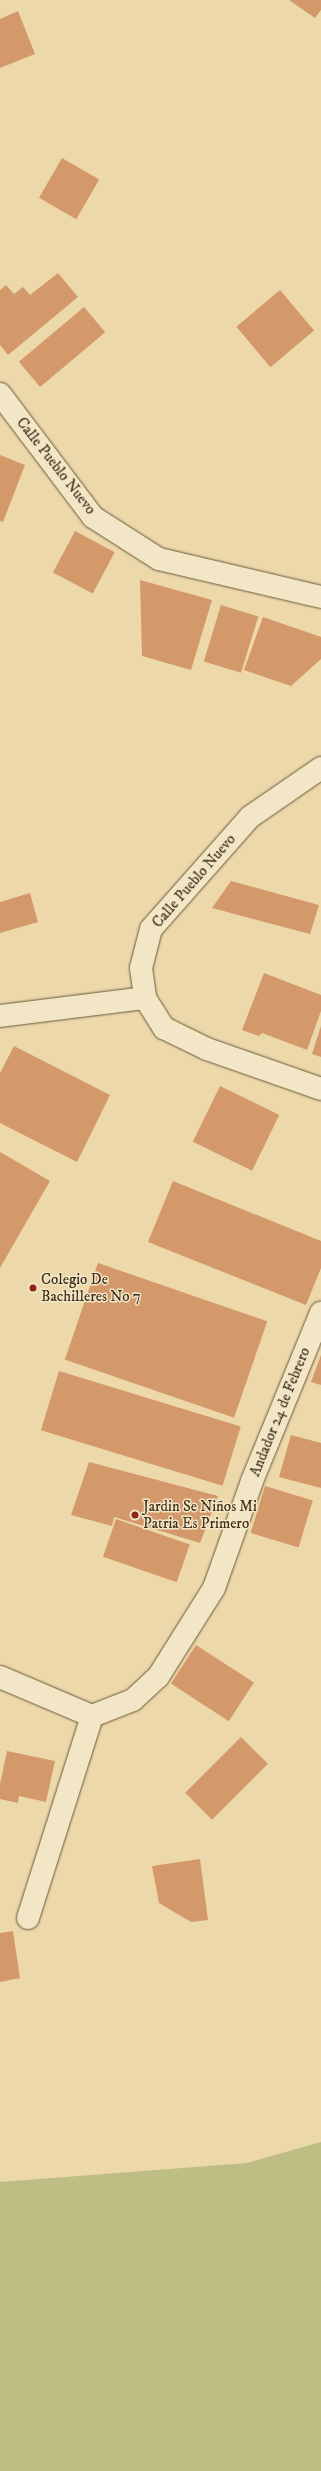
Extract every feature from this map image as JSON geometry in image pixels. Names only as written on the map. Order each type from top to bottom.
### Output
[{"type":"street","name":"Calle Pueblo Nuevo","points":[[0,394],[93,516],[159,559],[321,597]]},
{"type":"street","name":"Calle Pueblo Nuevo","points":[[321,768],[250,817],[151,930],[141,968],[145,998],[164,1028],[207,1049],[321,1089]]},
{"type":"street","points":[[0,1016],[145,998]]},
{"type":"street","name":"Andador 24 de Febrero","points":[[92,1716],[133,1700],[158,1677],[214,1588],[252,1481],[321,1313]]},
{"type":"street","points":[[0,1677],[92,1716],[28,1918]]},
{"type":"shaded area","points":[[321,2142],[321,2471],[0,2471],[0,2182],[247,2163]]},
{"type":"building","points":[[289,0],[321,0],[321,10],[315,18]]},
{"type":"building","points":[[18,11],[35,54],[0,68],[0,19]]},
{"type":"building","points":[[62,158],[99,180],[76,219],[39,198]]},
{"type":"building","points":[[58,273],[78,297],[8,355],[0,345],[0,290],[6,285],[14,294],[23,287],[30,295]]},
{"type":"building","points":[[280,290],[314,331],[270,367],[236,327]]},
{"type":"building","points":[[84,307],[105,332],[40,387],[19,362]]},
{"type":"building","points":[[0,455],[25,465],[3,522],[0,521]]},
{"type":"building","points":[[75,531],[115,552],[93,594],[53,572]]},
{"type":"building","points":[[140,580],[212,600],[191,670],[142,656]]},
{"type":"building","points":[[221,605],[258,616],[241,673],[204,661]]},
{"type":"building","points":[[263,617],[321,637],[321,659],[291,686],[244,670]]},
{"type":"building","points":[[231,881],[319,905],[310,934],[212,908]]},
{"type":"building","points":[[30,893],[38,922],[0,933],[0,902]]},
{"type":"building","points":[[264,973],[321,995],[321,1011],[307,1050],[262,1033],[259,1036],[242,1030]]},
{"type":"building","points":[[321,1026],[321,1057],[312,1054]]},
{"type":"building","points":[[14,1046],[110,1095],[77,1162],[0,1123],[0,1073]]},
{"type":"building","points":[[220,1086],[279,1115],[252,1171],[193,1142]]},
{"type":"building","points":[[0,1152],[50,1181],[0,1268]]},
{"type":"building","points":[[173,1181],[321,1241],[321,1268],[306,1305],[148,1242]]},
{"type":"building","points":[[98,1263],[267,1321],[234,1418],[65,1359]]},
{"type":"building","points":[[321,1355],[321,1385],[311,1382]]},
{"type":"building","points":[[59,1371],[241,1427],[223,1486],[41,1430]]},
{"type":"building","points":[[291,1435],[321,1443],[321,1488],[279,1477]]},
{"type":"building","points":[[89,1462],[218,1496],[200,1543],[114,1517],[112,1526],[71,1515]]},
{"type":"building","points":[[265,1486],[313,1501],[298,1547],[251,1533]]},
{"type":"building","points":[[116,1519],[190,1544],[177,1582],[103,1557]]},
{"type":"building","points":[[196,1645],[254,1683],[229,1721],[171,1684]]},
{"type":"building","points":[[241,1737],[268,1764],[212,1820],[185,1793]]},
{"type":"building","points":[[7,1751],[55,1761],[46,1802],[19,1796],[18,1803],[0,1799],[0,1784]]},
{"type":"building","points":[[200,1859],[208,1920],[191,1922],[159,1903],[152,1866]]},
{"type":"building","points":[[13,1931],[20,1978],[0,1982],[0,1933]]},
{"type":"place","name":"Colegio De Bachilleres No 7","points":[[33,1288]]},
{"type":"place","name":"Jardin Se Niños Mi Patria Es Primero","points":[[135,1515]]}]
